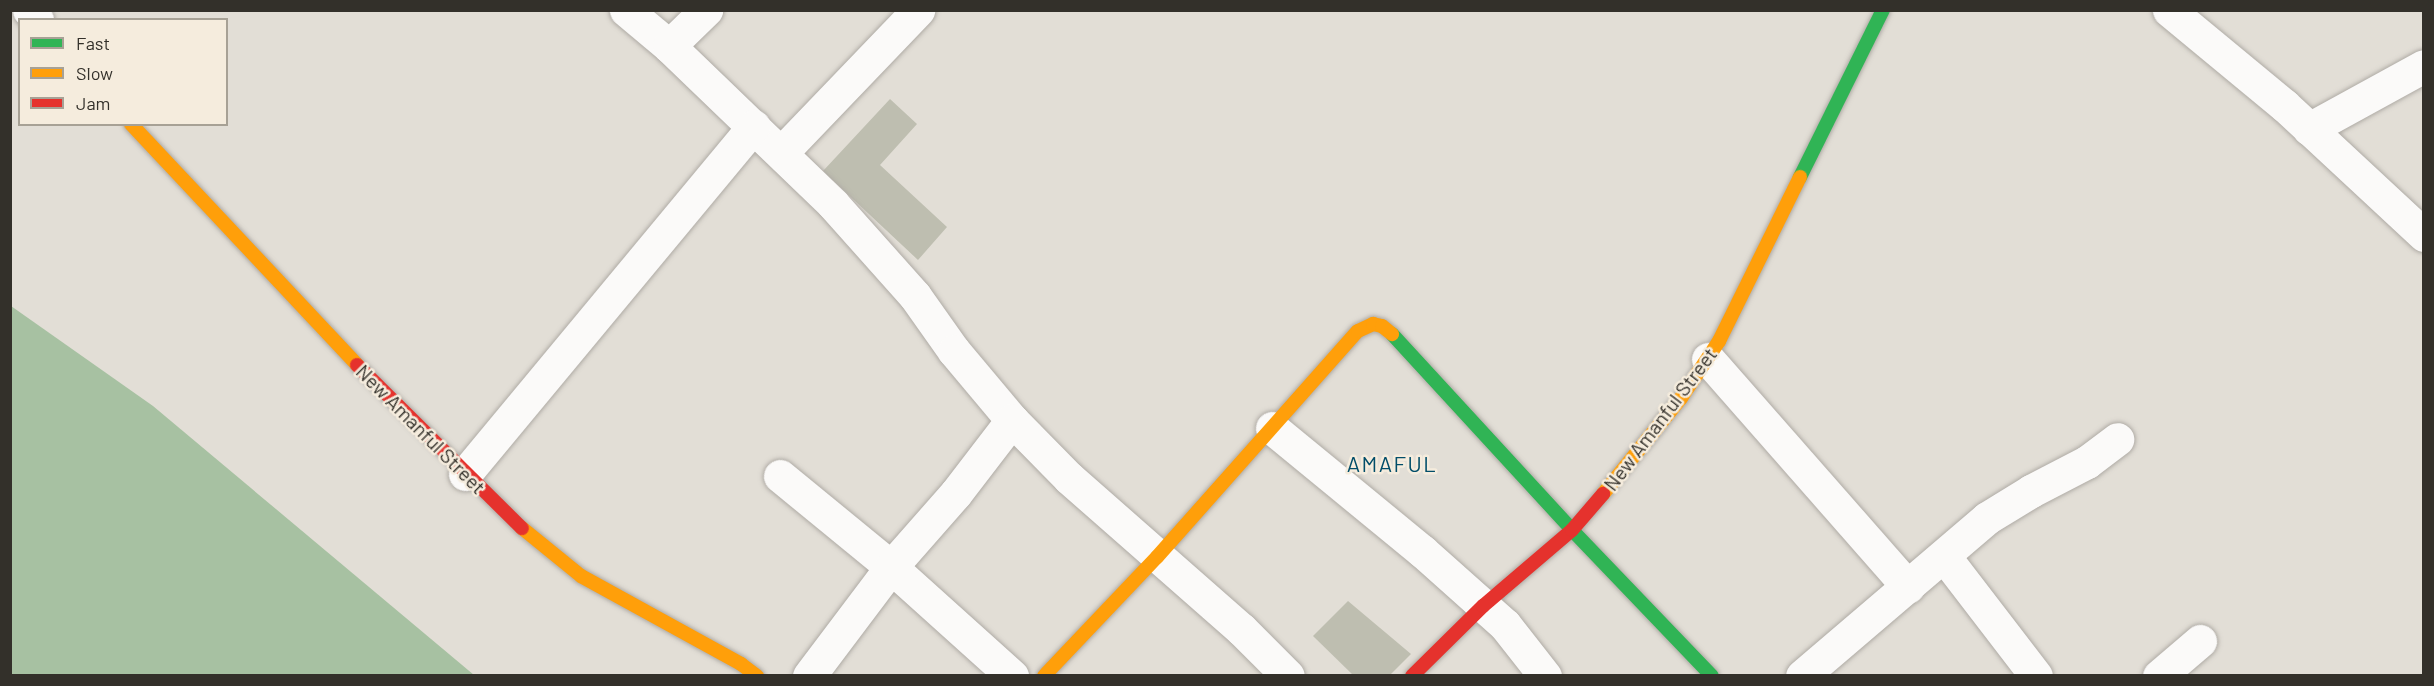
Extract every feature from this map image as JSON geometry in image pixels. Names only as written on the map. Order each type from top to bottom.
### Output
[{"type":"street","points":[[626,10],[669,46],[782,152],[895,272],[980,384],[1061,471],[1241,629],[1288,675]]},
{"type":"street","points":[[669,46],[706,10]]},
{"type":"street","points":[[782,152],[918,10]]},
{"type":"street","name":"New Amanful Street","points":[[1412,675],[1483,606],[1572,530],[1635,458],[1708,359],[1883,10]]},
{"type":"street","points":[[2169,10],[2309,129],[2424,235]]},
{"type":"street","points":[[2309,129],[2424,66]]},
{"type":"street","name":"New Amanful Street","points":[[133,126],[320,327],[465,474],[524,530],[580,576],[757,675]]},
{"type":"street","points":[[465,474],[754,126]]},
{"type":"street","points":[[1044,675],[1157,557],[1358,331],[1373,324],[1382,326],[1572,530],[1712,675]]},
{"type":"street","points":[[1708,359],[1908,587]]},
{"type":"street","points":[[809,675],[891,567],[956,493],[1012,420]]},
{"type":"street","points":[[1272,428],[1379,515],[1506,625],[1545,675]]},
{"type":"street","points":[[1802,675],[1987,518],[2031,491],[2087,462],[2117,439]]},
{"type":"street","points":[[780,476],[891,567],[1012,675]]},
{"type":"street","points":[[1944,556],[2036,675]]},
{"type":"street","points":[[2158,675],[2200,641]]},
{"type":"shaded area","points":[[11,306],[153,406],[474,675],[11,675]]},
{"type":"building","points":[[890,99],[917,124],[880,165],[947,227],[918,260],[823,171]]},
{"type":"building","points":[[1348,601],[1411,654],[1389,676],[1354,676],[1313,636]]},
{"type":"traffic: fast","points":[[1800,177],[1883,10]]},
{"type":"traffic: fast","points":[[1392,334],[1572,530],[1712,676]]},
{"type":"traffic: slow","points":[[133,126],[357,365]]},
{"type":"traffic: slow","points":[[1603,494],[1681,398],[1719,341],[1800,177]]},
{"type":"traffic: slow","points":[[1044,676],[1157,557],[1358,331],[1373,324],[1382,326],[1392,334]]},
{"type":"traffic: slow","points":[[522,528],[581,576],[741,664],[757,676]]},
{"type":"traffic: jam","points":[[357,365],[522,528]]},
{"type":"traffic: jam","points":[[1412,676],[1483,606],[1572,530],[1603,494]]},
{"type":"district","name":"AMAFUL","points":[[1392,464]]}]
